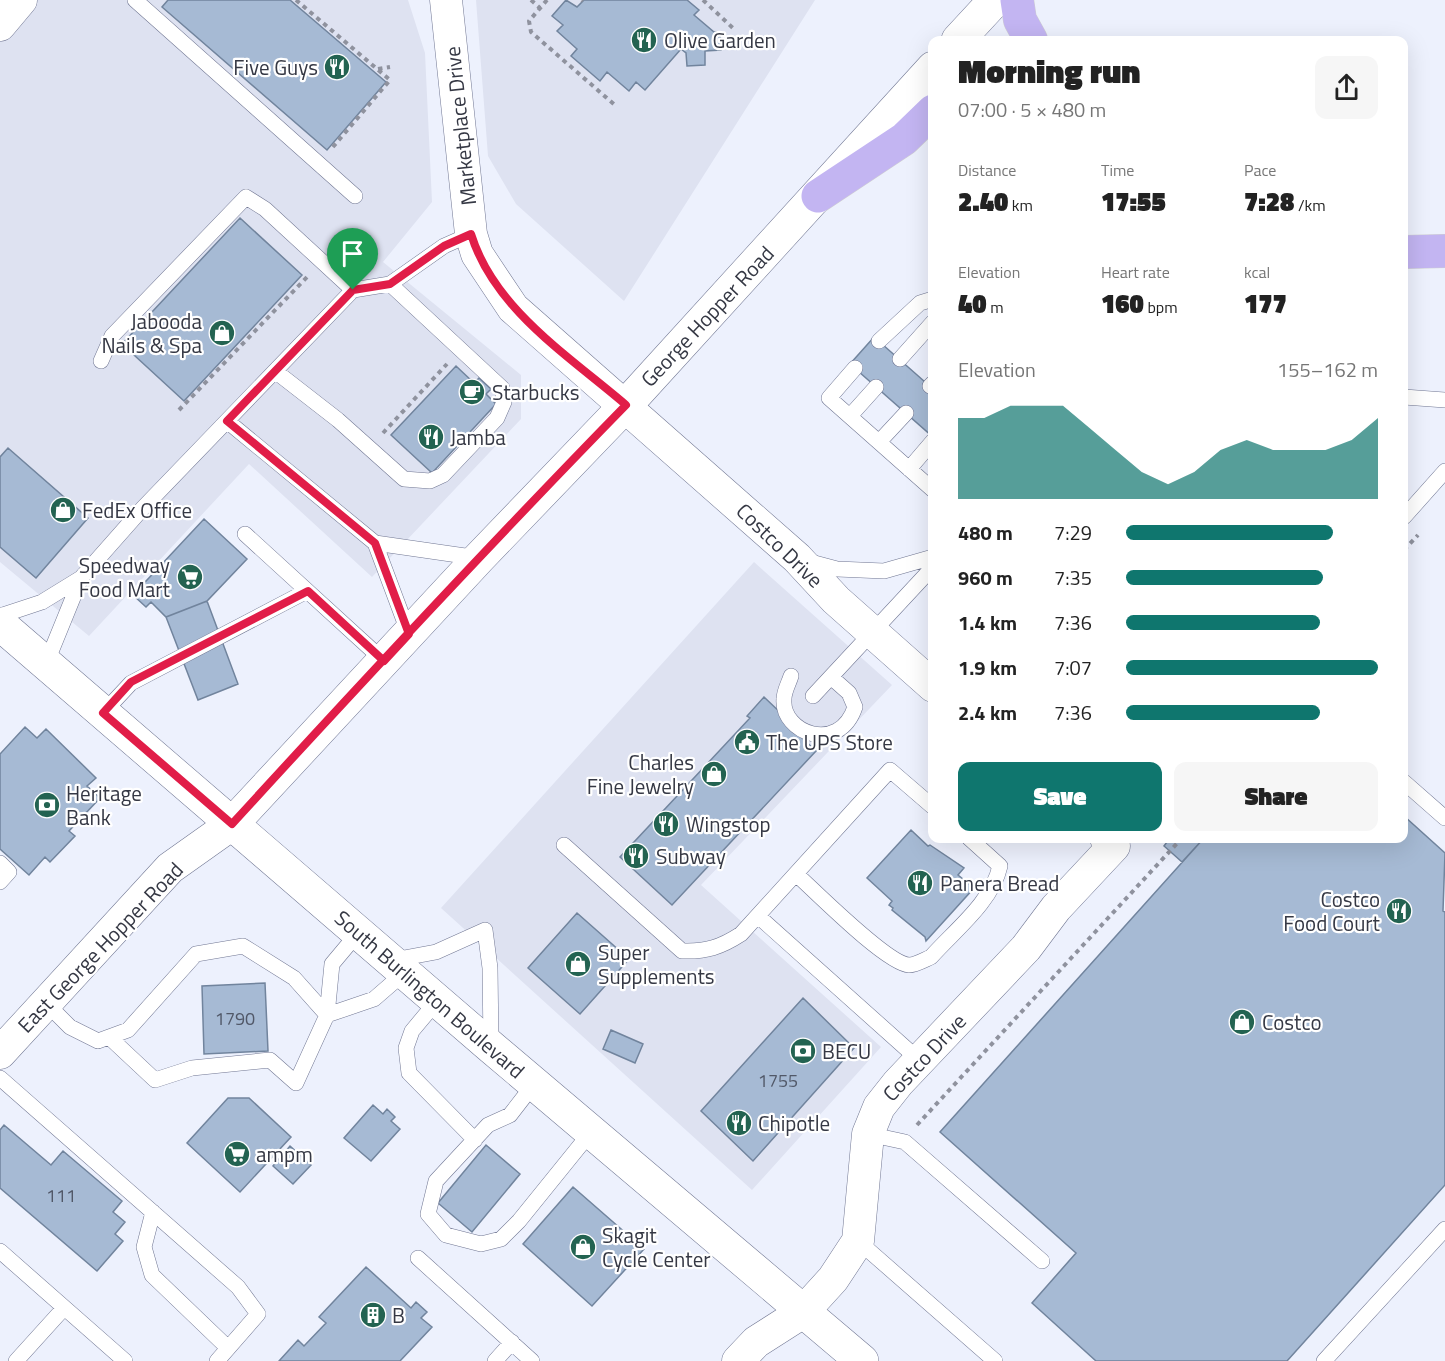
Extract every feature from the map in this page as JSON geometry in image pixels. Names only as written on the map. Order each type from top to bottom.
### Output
[{"type":"highway","points":[[1017,0],[1020,20],[1029,36]]},
{"type":"highway","points":[[818,196],[904,139],[928,116]]},
{"type":"highway","points":[[1408,252],[1445,251]]},
{"type":"main road","points":[[962,36],[994,0]]},
{"type":"main road","name":"George Hopper Road","points":[[232,824],[478,558],[626,405],[928,74]]},
{"type":"main road","name":"South Burlington Boulevard","points":[[0,624],[397,967],[862,1361]]},
{"type":"street","points":[[0,24],[21,0]]},
{"type":"street","name":"Marketplace Drive","points":[[446,0],[471,234],[477,254],[513,308],[626,405]]},
{"type":"street","name":"Costco Drive","points":[[626,405],[797,558],[836,600],[928,682]]},
{"type":"street","name":"East George Hopper Road","points":[[0,1053],[170,868],[232,824]]},
{"type":"street","name":"Costco Drive","points":[[738,1361],[756,1342],[803,1312],[833,1279],[858,1241],[868,1134],[879,1107],[919,1060],[1026,948],[1056,908],[1111,843]]},
{"type":"lane","points":[[135,0],[355,196]]},
{"type":"lane","points":[[101,361],[112,336],[246,197],[265,209],[353,290]]},
{"type":"lane","points":[[0,616],[42,602],[81,578],[142,509],[353,290],[390,284],[444,246],[471,234]]},
{"type":"lane","points":[[275,371],[338,420],[404,478],[430,481],[443,475],[497,418],[504,402],[502,388],[390,284]]},
{"type":"lane","points":[[879,341],[920,303],[928,301]]},
{"type":"lane","points":[[900,359],[928,328]]},
{"type":"lane","points":[[855,368],[829,398],[928,485]]},
{"type":"lane","points":[[850,416],[876,387]]},
{"type":"lane","points":[[1408,397],[1445,400]]},
{"type":"lane","points":[[879,442],[906,413]]},
{"type":"lane","points":[[227,421],[375,543],[409,634]]},
{"type":"lane","points":[[909,469],[928,447]]},
{"type":"lane","points":[[1408,513],[1445,471]]},
{"type":"lane","points":[[245,534],[384,661]]},
{"type":"lane","points":[[375,543],[478,558]]},
{"type":"lane","points":[[797,558],[837,569],[884,571],[928,558]]},
{"type":"lane","points":[[813,696],[928,572]]},
{"type":"lane","points":[[46,664],[81,578]]},
{"type":"lane","points":[[103,713],[131,682],[308,591]]},
{"type":"lane","points":[[790,676],[783,700],[790,717],[802,729],[816,736],[827,736],[850,721],[855,707],[849,693],[831,677]]},
{"type":"lane","points":[[564,845],[682,951],[704,952],[723,946],[741,934],[890,770],[928,803]]},
{"type":"lane","points":[[1408,786],[1445,818]]},
{"type":"lane","points":[[796,874],[885,955],[908,965],[931,957],[992,890],[1000,866],[975,843]]},
{"type":"lane","points":[[0,863],[9,872],[0,882]]},
{"type":"lane","points":[[758,916],[919,1060]]},
{"type":"lane","points":[[327,1015],[374,999],[397,967],[486,930],[490,968],[491,1047]]},
{"type":"lane","points":[[109,1037],[155,1080],[192,1068],[270,1060],[296,1083],[327,1015],[332,964],[358,933]]},
{"type":"lane","points":[[46,1003],[70,1027],[98,1041],[128,1030],[196,954],[243,946],[294,978],[327,1015]]},
{"type":"lane","points":[[437,1001],[412,1031],[406,1048],[409,1073],[475,1140]]},
{"type":"lane","points":[[0,1078],[238,1287],[258,1314],[217,1361]]},
{"type":"lane","points":[[534,1084],[510,1115],[488,1125],[436,1181],[428,1214],[446,1235],[481,1244],[501,1239],[519,1221],[591,1132]]},
{"type":"lane","points":[[868,1134],[905,1142],[1042,1261]]},
{"type":"lane","points":[[153,1212],[144,1246],[152,1275],[228,1348]]},
{"type":"lane","points":[[1324,1361],[1445,1229]]},
{"type":"lane","points":[[858,1241],[994,1361]]},
{"type":"lane","points":[[0,1251],[125,1361]]},
{"type":"lane","points":[[418,1257],[532,1361]]},
{"type":"lane","points":[[16,1361],[64,1308]]},
{"type":"lane","points":[[495,1361],[512,1342]]},
{"type":"path","points":[[296,0],[390,80],[326,155]]},
{"type":"path","points":[[531,0],[540,9]]},
{"type":"path","points":[[547,0],[529,21],[531,32],[616,106]]},
{"type":"path","points":[[703,0],[734,28]]},
{"type":"path","points":[[378,69],[390,67]]},
{"type":"path","points":[[179,410],[322,262]]},
{"type":"path","points":[[376,440],[454,355]]},
{"type":"path","points":[[917,1126],[1177,843]]},
{"type":"shaded area","points":[[0,0],[408,0],[425,53],[432,202],[383,262],[521,375],[521,419],[372,577],[249,464],[89,636],[0,562]]},
{"type":"shaded area","points":[[476,0],[815,0],[624,301],[516,204],[488,156]]},
{"type":"shaded area","points":[[754,562],[892,685],[701,885],[881,1047],[752,1190],[441,908]]},
{"type":"building","points":[[168,0],[290,0],[386,82],[327,150],[162,7]]},
{"type":"building","name":"Olive Garden","points":[[566,0],[577,7],[584,0],[687,0],[699,10],[694,15],[714,32],[720,32],[721,50],[705,51],[705,65],[687,66],[686,53],[681,49],[645,90],[636,82],[629,91],[607,72],[600,81],[571,56],[577,49],[557,31],[563,25],[552,16]]},
{"type":"building","points":[[240,218],[302,275],[184,401],[122,344]]},
{"type":"building","points":[[874,337],[928,385],[928,433],[850,364]]},
{"type":"building","points":[[456,366],[474,383],[479,378],[491,389],[486,394],[496,404],[432,473],[391,435]]},
{"type":"building","points":[[8,448],[88,518],[36,578],[0,547],[0,457]]},
{"type":"building","name":"Speedway Food Mart","points":[[204,519],[247,559],[207,601],[166,617],[151,602],[146,607],[133,595]]},
{"type":"building","points":[[207,601],[238,684],[198,700],[166,617]]},
{"type":"building","points":[[764,697],[784,716],[782,719],[816,751],[672,905],[620,857],[750,718],[747,716]]},
{"type":"building","name":"Heritage Bank","points":[[25,727],[37,738],[46,729],[96,778],[87,786],[100,798],[69,831],[75,836],[50,862],[45,857],[29,875],[0,849],[0,754]]},
{"type":"building","name":"Costco","points":[[1408,820],[1445,853],[1443,911],[1445,912],[1445,1185],[1287,1361],[1096,1361],[1032,1303],[1076,1253],[940,1132],[1200,843],[1408,843]]},
{"type":"building","name":"Panera Bread","points":[[911,830],[928,846],[930,845],[964,868],[958,875],[974,888],[926,941],[925,937],[892,910],[893,908],[889,905],[892,901],[867,878]]},
{"type":"building","points":[[1166,843],[1199,843],[1182,862],[1164,846]]},
{"type":"building","name":"Super Supplements","points":[[577,913],[629,959],[580,1014],[528,968]]},
{"type":"building","points":[[265,983],[268,1051],[204,1054],[202,986]]},
{"type":"building","points":[[803,998],[854,1048],[753,1161],[701,1111]]},
{"type":"building","points":[[611,1030],[643,1044],[635,1063],[603,1049]]},
{"type":"building","name":"ampm","points":[[228,1098],[249,1098],[291,1137],[240,1192],[187,1143]]},
{"type":"building","points":[[373,1105],[383,1114],[387,1109],[395,1117],[391,1121],[400,1129],[371,1161],[344,1138]]},
{"type":"building","points":[[4,1125],[51,1165],[63,1151],[122,1201],[113,1212],[125,1222],[115,1234],[123,1241],[97,1271],[0,1188],[0,1130]]},
{"type":"building","points":[[486,1145],[520,1174],[472,1232],[438,1203]]},
{"type":"building","points":[[290,1146],[311,1165],[293,1184],[273,1166]]},
{"type":"building","name":"Skagit Cycle Center","points":[[573,1187],[644,1249],[592,1306],[523,1244]]},
{"type":"building","name":"B","points":[[366,1267],[411,1308],[416,1302],[427,1312],[421,1318],[432,1327],[400,1361],[279,1361],[298,1340],[304,1346],[326,1323],[319,1317]]},
{"type":"place","name":"Olive Garden","points":[[644,40]]},
{"type":"place","name":"Five Guys","points":[[337,67]]},
{"type":"place","name":"Jabooda Nails & Spa","points":[[222,333]]},
{"type":"place","name":"Starbucks","points":[[472,392]]},
{"type":"place","name":"Jamba","points":[[431,437]]},
{"type":"place","name":"FedEx Office","points":[[63,510]]},
{"type":"place","name":"Speedway Food Mart","points":[[190,577]]},
{"type":"place","name":"The UPS Store","points":[[747,742]]},
{"type":"place","name":"Charles Fine Jewelry","points":[[714,774]]},
{"type":"place","name":"Heritage Bank","points":[[47,805]]},
{"type":"place","name":"Wingstop","points":[[666,824]]},
{"type":"place","name":"Subway","points":[[636,856]]},
{"type":"place","name":"Panera Bread","points":[[920,883]]},
{"type":"place","name":"Costco Food Court","points":[[1399,911]]},
{"type":"place","name":"Super Supplements","points":[[578,964]]},
{"type":"place","name":"Costco","points":[[1242,1022]]},
{"type":"place","name":"BECU","points":[[803,1051]]},
{"type":"place","name":"Chipotle","points":[[739,1123]]},
{"type":"place","name":"ampm","points":[[237,1154]]},
{"type":"place","name":"Skagit Cycle Center","points":[[583,1247]]},
{"type":"place","name":"B","points":[[373,1315]]},
{"type":"route","points":[[353,290],[227,421],[375,543],[409,634],[384,661],[347,628],[308,591],[131,682],[103,713],[232,824],[278,774],[409,634],[478,558],[626,405],[513,308],[477,254],[471,234],[444,246],[390,284],[353,290]]}]
